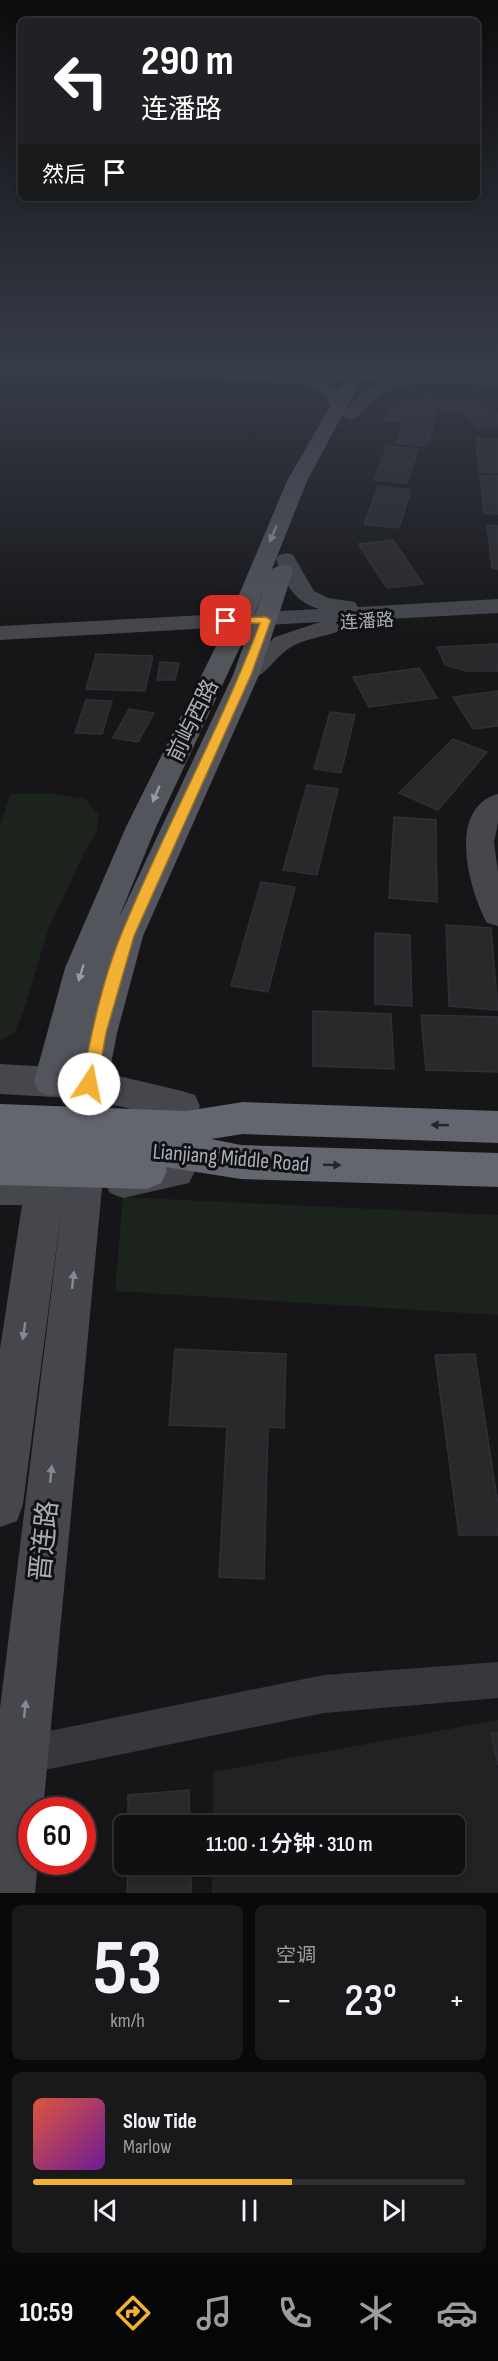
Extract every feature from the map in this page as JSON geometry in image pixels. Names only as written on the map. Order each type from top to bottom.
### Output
[{"type":"highway","points":[[0,1099],[182,1106],[243,1118]]},
{"type":"highway","name":"Lianjiang Middle Road","points":[[0,1145],[46,1134],[186,1127],[243,1118],[498,1127]]},
{"type":"highway","name":"Lianjiang Middle Road","points":[[0,1120],[46,1134],[181,1151],[241,1162],[498,1170]]},
{"type":"highway","points":[[0,1168],[69,1183],[241,1162]]},
{"type":"main road","name":"前屿西路","points":[[89,1084],[99,1033],[127,936],[246,675],[251,624],[281,515],[314,459]]},
{"type":"main road","name":"前屿西路","points":[[52,1081],[82,968],[141,827],[286,559],[324,459]]},
{"type":"main road","points":[[286,559],[297,587],[313,601],[330,606],[423,611]]},
{"type":"main road","name":"连潘路","points":[[251,624],[498,606]]},
{"type":"main road","name":"连潘路","points":[[251,624],[347,622],[498,614]]},
{"type":"main road","points":[[246,675],[283,642],[347,622]]},
{"type":"main road","points":[[0,633],[251,624]]},
{"type":"main road","points":[[0,640],[251,624]]},
{"type":"main road","points":[[498,803],[483,819],[480,832],[483,878],[498,915]]},
{"type":"main road","points":[[0,1079],[89,1084],[182,1106]]},
{"type":"main road","points":[[0,1188],[69,1183]]},
{"type":"main road","name":"晋连路","points":[[0,1504],[69,1183]]},
{"type":"main road","name":"晋连路","points":[[6,1893],[69,1183]]},
{"type":"street","points":[[19,1756],[324,1694],[498,1680]]},
{"type":"shaded area","points":[[10,794],[54,794],[85,799],[99,815],[97,831],[82,857],[48,930],[23,1013],[14,1033],[0,1040],[0,827]]},
{"type":"shaded area","points":[[123,1197],[498,1215],[498,1315],[115,1291]]},
{"type":"shaded area","points":[[498,1720],[498,1893],[212,1893],[212,1875],[465,1875],[465,1815],[213,1815],[213,1772]]},
{"type":"building","points":[[382,459],[415,459],[407,483],[374,480]]},
{"type":"building","points":[[478,459],[498,459],[498,473],[479,472]]},
{"type":"building","points":[[480,476],[498,476],[498,514],[484,513]]},
{"type":"building","points":[[378,486],[411,490],[399,528],[364,524]]},
{"type":"building","points":[[487,525],[498,526],[498,569],[492,568]]},
{"type":"building","points":[[393,540],[423,584],[387,588],[358,544]]},
{"type":"building","points":[[498,644],[498,671],[466,671],[445,665],[437,647]]},
{"type":"building","points":[[96,654],[153,656],[145,691],[86,689]]},
{"type":"building","points":[[160,662],[179,663],[175,680],[157,680]]},
{"type":"building","points":[[419,668],[437,698],[369,707],[353,677]]},
{"type":"building","points":[[498,691],[498,726],[473,729],[453,697]]},
{"type":"building","points":[[86,700],[112,701],[102,734],[75,733]]},
{"type":"building","points":[[129,709],[154,713],[138,742],[113,738]]},
{"type":"building","points":[[330,712],[355,715],[341,773],[314,769]]},
{"type":"building","points":[[453,739],[487,752],[438,810],[399,793]]},
{"type":"building","points":[[307,785],[338,789],[317,875],[283,870]]},
{"type":"building","points":[[394,817],[436,820],[437,902],[389,898]]},
{"type":"building","points":[[261,882],[295,887],[268,992],[231,986]]},
{"type":"building","points":[[446,925],[491,928],[498,1010],[449,1006]]},
{"type":"building","points":[[375,933],[410,935],[412,1006],[375,1004]]},
{"type":"building","points":[[313,1011],[391,1014],[394,1069],[313,1066]]},
{"type":"building","points":[[421,1015],[498,1017],[498,1072],[426,1070]]},
{"type":"building","points":[[175,1349],[286,1354],[284,1428],[268,1427],[264,1579],[219,1577],[227,1427],[169,1425]]},
{"type":"building","points":[[475,1354],[498,1505],[498,1535],[459,1535],[435,1355]]},
{"type":"building","points":[[498,1733],[498,1765],[491,1734]]},
{"type":"building","points":[[189,1790],[190,1815],[128,1815],[128,1795]]},
{"type":"building","points":[[128,1875],[191,1875],[191,1893],[127,1893]]},
{"type":"route","points":[[89,1084],[99,1033],[127,936],[246,675],[266,620],[226,621]]}]
